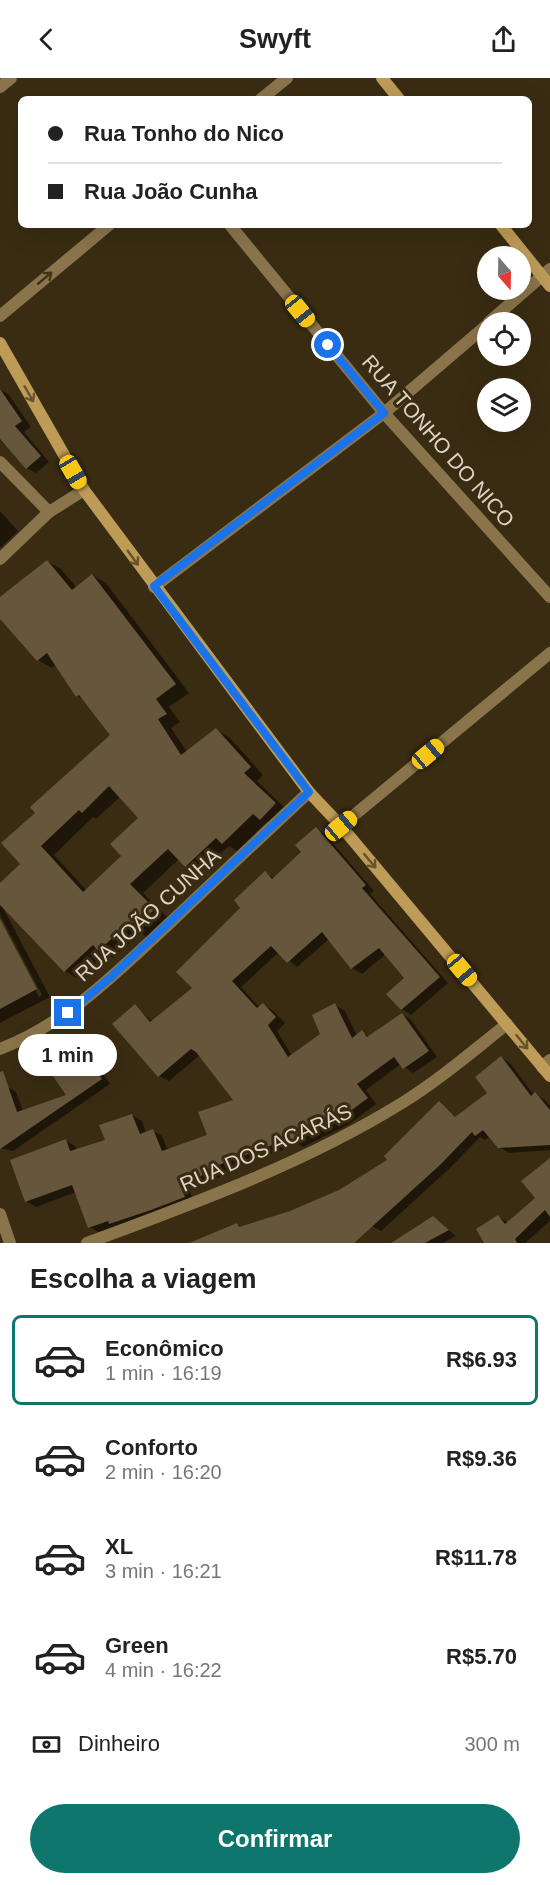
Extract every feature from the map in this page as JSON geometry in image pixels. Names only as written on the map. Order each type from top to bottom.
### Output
[{"type":"street","points":[[0,87],[11,78]]},
{"type":"street","points":[[265,96],[287,78]]},
{"type":"street","points":[[382,78],[397,96]]},
{"type":"street","points":[[0,315],[105,228]]},
{"type":"street","name":"RUA TONHO DO NICO","points":[[232,228],[384,413],[550,597]]},
{"type":"street","points":[[502,312],[548,277],[504,228]]},
{"type":"street","points":[[154,586],[384,413],[477,333]]},
{"type":"street","points":[[0,343],[84,490],[309,792],[341,826],[507,1024],[548,1068]]},
{"type":"street","points":[[0,462],[49,512]]},
{"type":"street","points":[[0,559],[49,512],[84,490]]},
{"type":"street","points":[[341,826],[550,652]]},
{"type":"street","name":"RUA JOÃO CUNHA","points":[[0,1049],[22,1040],[68,1013],[309,792]]},
{"type":"street","name":"RUA DOS ACARÁS","points":[[87,1243],[211,1196],[309,1155],[359,1129],[405,1102],[507,1024]]},
{"type":"street","points":[[0,1214],[10,1243]]},
{"type":"building","points":[[0,389],[22,421],[15,426],[41,456],[26,469],[0,439]]},
{"type":"building","points":[[47,560],[72,590],[92,574],[176,684],[156,699],[167,714],[158,719],[181,755],[216,728],[251,767],[244,773],[276,803],[260,820],[253,814],[222,844],[216,838],[185,867],[168,849],[130,884],[155,909],[132,930],[127,925],[98,951],[93,945],[64,972],[0,905],[0,883],[20,864],[1,843],[35,813],[30,807],[110,735],[79,695],[76,697],[47,653],[37,661],[0,619],[0,597]],"holes":[[[109,786],[138,818],[110,844],[121,856],[83,892],[41,846],[79,810],[82,813]]]},
{"type":"building","points":[[316,827],[366,885],[362,888],[440,977],[401,1010],[386,994],[404,978],[379,948],[351,969],[322,932],[287,963],[271,946],[232,981],[257,1008],[263,1003],[276,1017],[268,1025],[288,1057],[320,1034],[312,1015],[335,1003],[352,1038],[362,1030],[367,1037],[402,1013],[429,1051],[403,1069],[394,1057],[357,1084],[368,1098],[338,1120],[293,1143],[291,1138],[216,1166],[218,1169],[180,1184],[185,1197],[151,1210],[109,1224],[108,1221],[88,1228],[72,1185],[25,1202],[10,1160],[66,1139],[70,1151],[105,1140],[99,1125],[132,1114],[140,1134],[153,1129],[162,1151],[207,1135],[198,1112],[233,1100],[196,1052],[191,1049],[158,1077],[112,1024],[135,1004],[150,1022],[192,988],[176,972],[240,908],[234,900],[265,871],[272,879],[301,852],[295,845]]},
{"type":"building","points":[[0,919],[37,989],[0,1009]]},
{"type":"building","points":[[80,1047],[102,1079],[0,1149],[0,1072],[3,1071],[17,1112],[66,1095],[48,1069]]},
{"type":"building","points":[[501,1056],[531,1096],[535,1092],[550,1110],[550,1145],[498,1148],[483,1130],[475,1136],[472,1132],[440,1165],[354,1243],[189,1243],[237,1223],[239,1227],[290,1211],[339,1190],[387,1160],[384,1156],[439,1101],[455,1117],[487,1093],[475,1077]]},
{"type":"building","points":[[550,1158],[550,1217],[545,1210],[515,1239],[517,1243],[484,1243],[476,1229],[498,1215],[505,1224],[535,1198],[521,1181]]},
{"type":"building","points":[[433,1216],[449,1230],[425,1243],[391,1243]]},
{"type":"route","points":[[68,1013],[111,977],[309,792],[154,586],[384,413],[328,345]]}]
